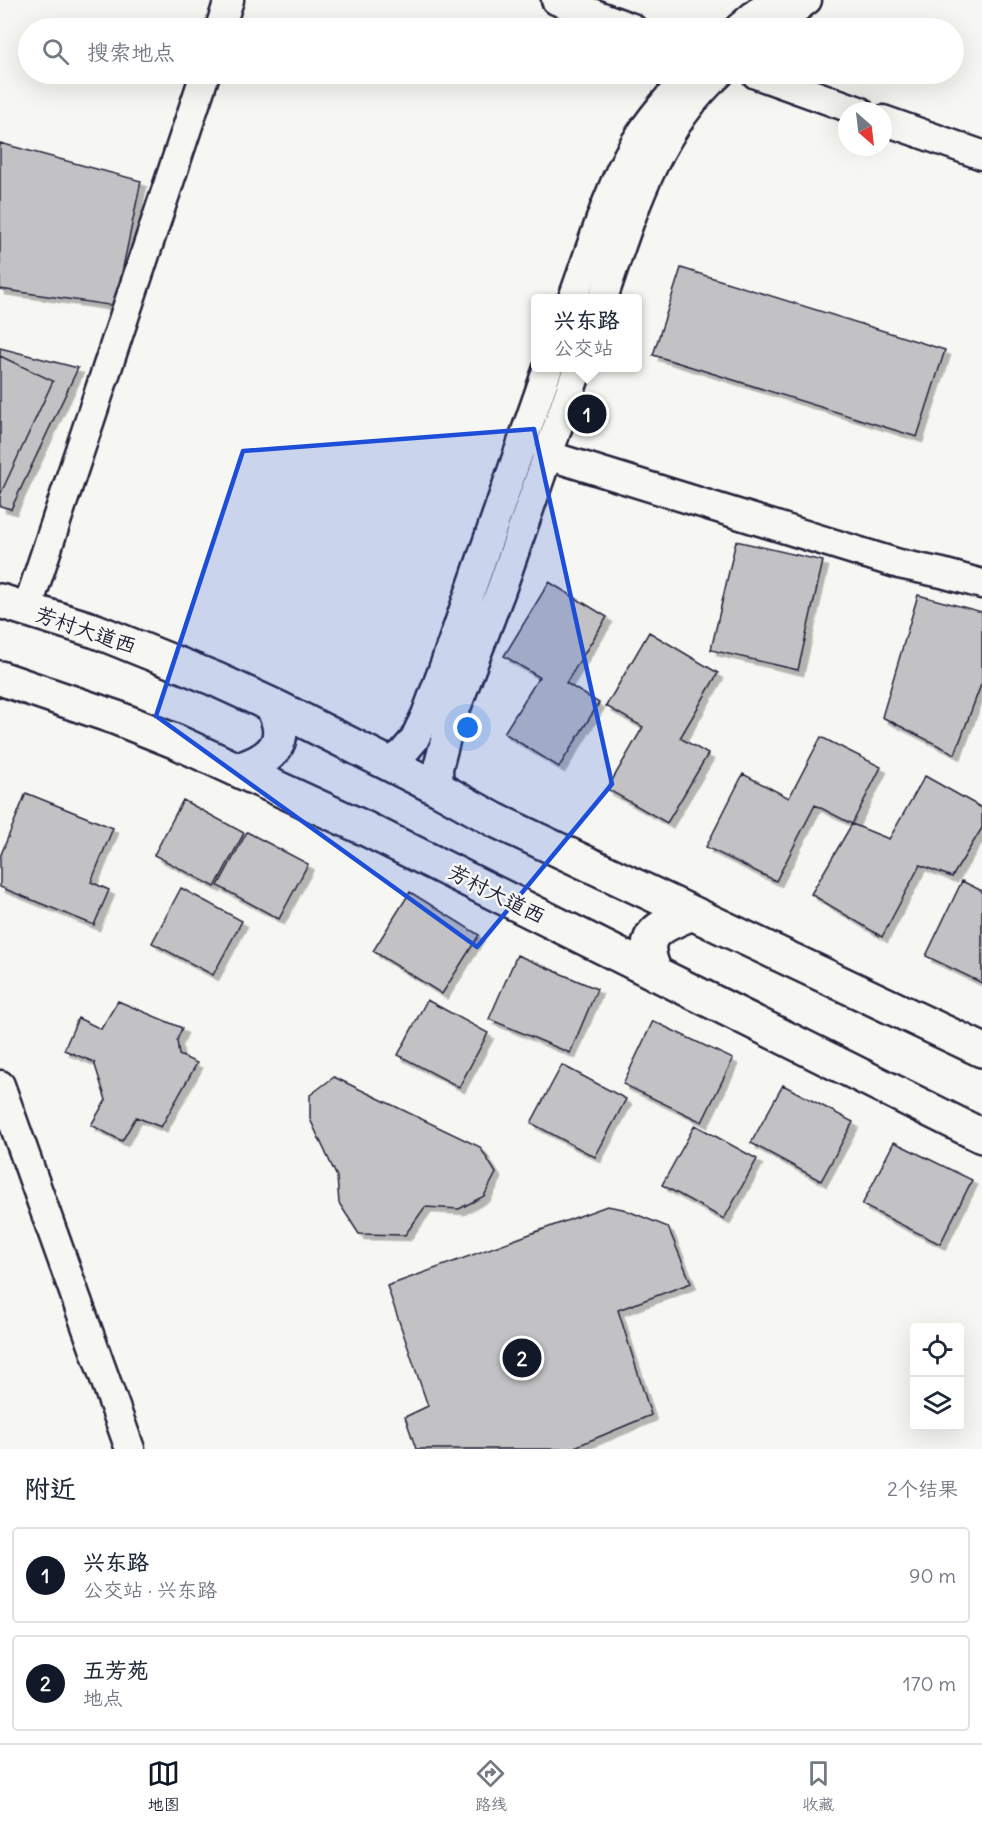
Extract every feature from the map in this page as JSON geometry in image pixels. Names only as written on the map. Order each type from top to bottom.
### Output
[{"type":"highway","name":"芳村大道西","points":[[13,605],[96,631],[271,705],[439,789],[495,820],[982,1050]]},
{"type":"highway","name":"芳村大道西","points":[[0,678],[117,718],[177,742],[364,828],[982,1136]]},
{"type":"highway","points":[[238,770],[266,758],[277,744],[280,731],[278,717],[271,705]]},
{"type":"highway","points":[[656,974],[648,954],[653,934],[662,926],[692,913]]},
{"type":"street","points":[[223,18],[229,0]]},
{"type":"street","points":[[556,0],[605,18]]},
{"type":"street","points":[[751,18],[772,0]]},
{"type":"street","points":[[784,18],[807,0]]},
{"type":"street","points":[[13,605],[201,84]]},
{"type":"street","points":[[574,294],[612,191],[634,146],[668,97],[681,84]]},
{"type":"street","points":[[604,294],[637,201],[662,148],[691,104],[710,84]]},
{"type":"street","points":[[784,84],[838,103]]},
{"type":"street","points":[[892,123],[982,155]]},
{"type":"street","points":[[388,763],[402,754],[414,740],[426,715],[547,372]]},
{"type":"street","points":[[439,789],[438,768],[449,726],[501,590],[577,372]]},
{"type":"street","points":[[547,455],[899,564],[982,584]]},
{"type":"street","points":[[0,1085],[130,1449]]},
{"type":"highlighted area","points":[[534,429],[612,784],[477,947],[156,716],[243,451]]},
{"type":"building","points":[[0,143],[141,181],[115,306],[0,289]]},
{"type":"building","points":[[681,268],[945,350],[917,437],[653,355]]},
{"type":"building","points":[[0,348],[78,368],[11,509],[0,506]]},
{"type":"building","points":[[0,356],[53,381],[0,495]]},
{"type":"building","points":[[736,541],[823,561],[798,670],[711,650]]},
{"type":"building","points":[[549,582],[607,617],[566,683],[599,703],[559,767],[504,733],[539,677],[504,656]]},
{"type":"building","points":[[918,595],[982,612],[982,682],[955,754],[882,717]]},
{"type":"building","points":[[649,632],[718,673],[680,738],[708,754],[667,823],[607,789],[643,727],[606,706]]},
{"type":"building","points":[[821,737],[881,767],[852,824],[815,805],[776,881],[706,847],[743,774],[789,798]]},
{"type":"building","points":[[925,776],[982,808],[982,828],[952,877],[920,865],[882,937],[811,894],[852,824],[889,839]]},
{"type":"building","points":[[26,793],[113,828],[91,882],[109,890],[94,925],[0,887],[0,857]]},
{"type":"building","points":[[183,800],[244,833],[215,887],[154,855]]},
{"type":"building","points":[[247,832],[308,864],[279,919],[218,886]]},
{"type":"building","points":[[962,881],[982,891],[982,983],[926,956]]},
{"type":"building","points":[[181,888],[242,921],[213,975],[152,943]]},
{"type":"building","points":[[410,892],[479,935],[442,994],[373,951]]},
{"type":"building","points":[[517,955],[597,989],[570,1053],[489,1019]]},
{"type":"building","points":[[427,1000],[488,1033],[459,1087],[398,1055]]},
{"type":"building","points":[[118,1001],[182,1028],[177,1040],[179,1055],[197,1063],[161,1127],[136,1117],[122,1141],[91,1125],[106,1100],[94,1062],[64,1050],[78,1018],[101,1029]]},
{"type":"building","points":[[653,1021],[733,1059],[702,1122],[623,1084]]},
{"type":"building","points":[[562,1065],[626,1099],[595,1157],[531,1123]]},
{"type":"building","points":[[334,1077],[480,1147],[496,1173],[484,1196],[459,1209],[425,1207],[405,1235],[359,1234],[339,1203],[337,1177],[310,1119],[310,1095]]},
{"type":"building","points":[[783,1085],[853,1122],[821,1181],[751,1143]]},
{"type":"building","points":[[695,1125],[757,1159],[724,1219],[662,1185]]},
{"type":"building","points":[[894,1142],[972,1180],[940,1244],[862,1205]]},
{"type":"building","points":[[607,1206],[623,1209],[668,1227],[691,1283],[618,1310],[651,1415],[570,1449],[416,1449],[405,1417],[428,1406],[387,1286]]},
{"type":"place","name":"兴东路","points":[[587,414]]},
{"type":"place","name":"五芳苑","points":[[522,1358]]}]
